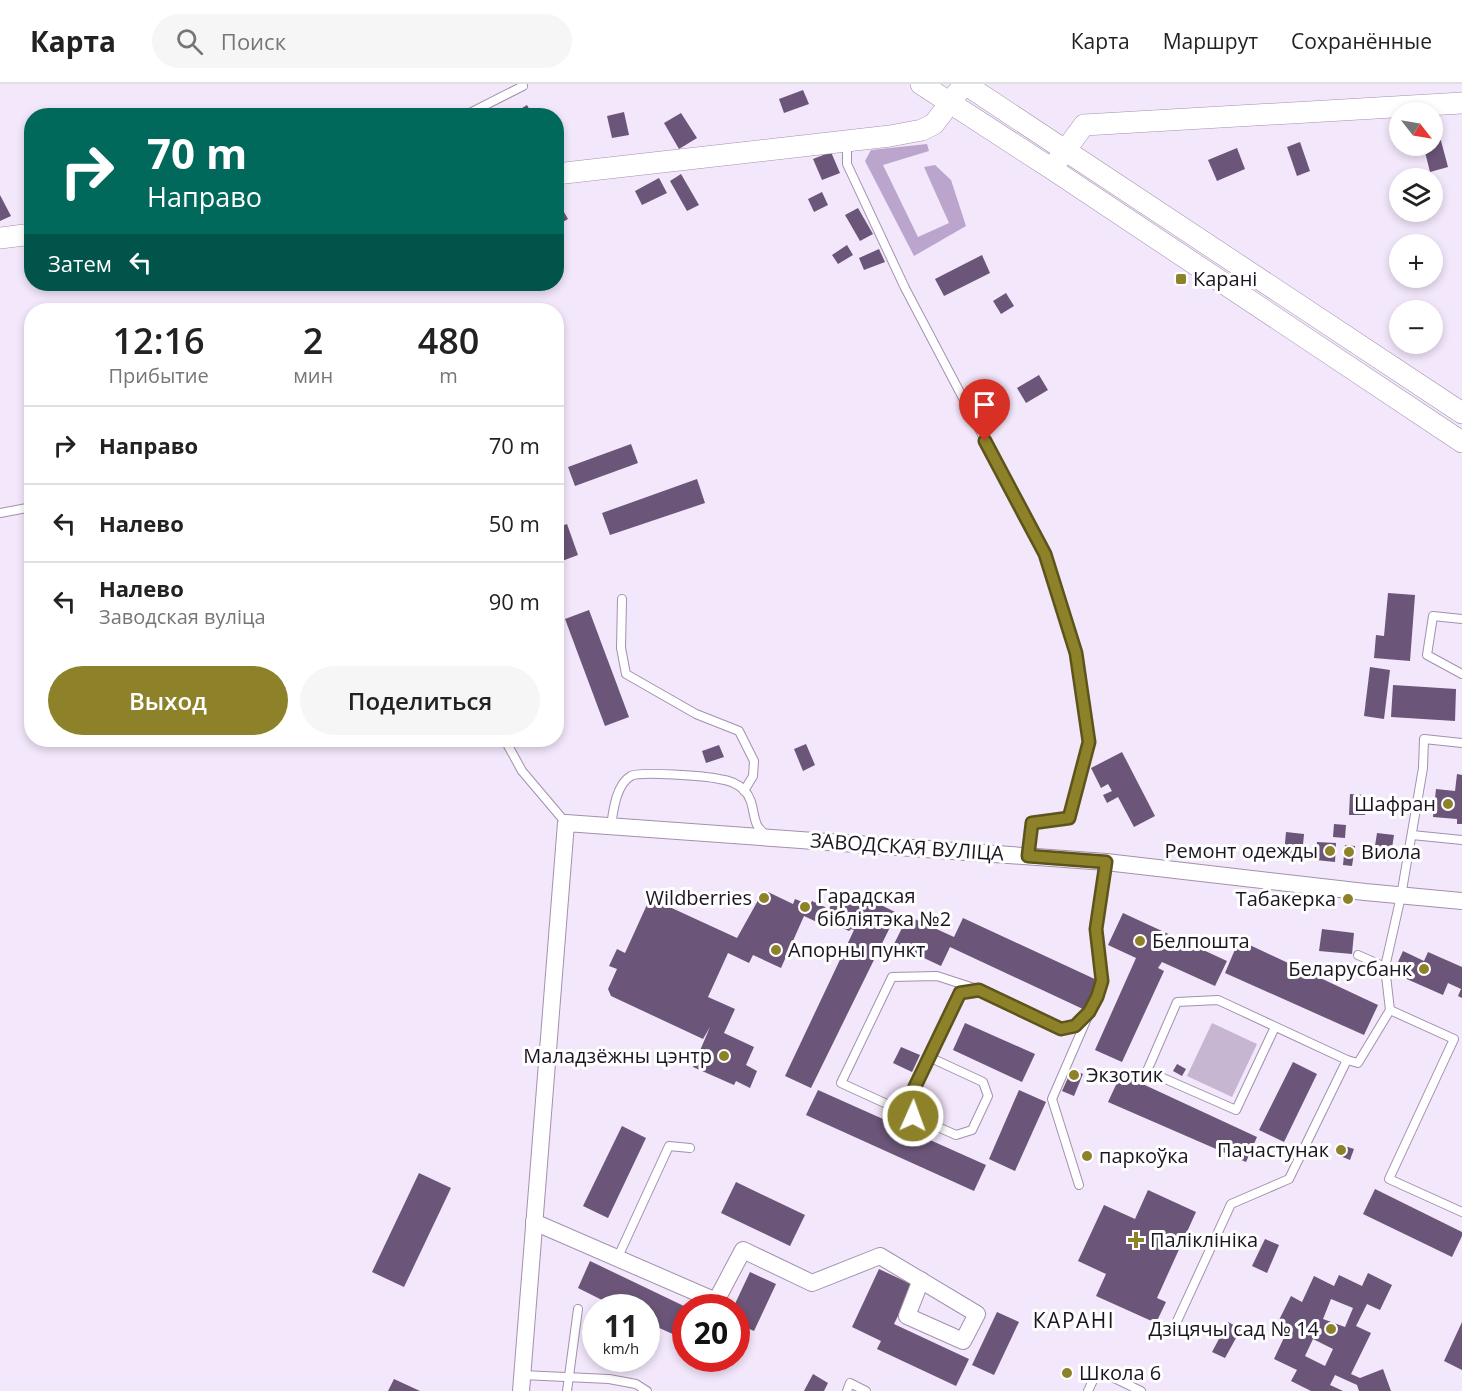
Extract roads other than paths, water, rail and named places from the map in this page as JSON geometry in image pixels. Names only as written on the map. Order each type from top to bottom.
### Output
[{"type":"street","points":[[921,84],[1462,442]]},
{"type":"street","points":[[564,173],[890,136],[922,130],[934,124],[965,84],[1462,413]]},
{"type":"street","points":[[1052,169],[1084,125],[1462,102]]},
{"type":"street","points":[[0,238],[24,235]]},
{"type":"street","points":[[521,1383],[566,823]]},
{"type":"street","name":"ЗАВОДСКАЯ ВУЛІЦА","points":[[566,823],[1106,862],[1462,901]]},
{"type":"street","points":[[534,1222],[716,1301],[743,1250],[812,1283],[880,1256],[921,1280]]},
{"type":"lane","points":[[480,108],[523,86]]},
{"type":"lane","points":[[847,140],[847,164],[905,288],[1045,554],[1076,653],[1089,742],[1069,818],[1032,823],[1028,856]]},
{"type":"lane","points":[[0,513],[24,508]]},
{"type":"lane","points":[[622,599],[621,648],[626,674],[696,714],[740,731],[754,762],[753,776],[744,790]]},
{"type":"lane","points":[[1462,619],[1432,616],[1427,655],[1462,675]]},
{"type":"lane","points":[[1275,1027],[1236,1110],[1147,1071],[1177,1002],[1218,1000],[1347,1060],[1359,1063],[1390,1010],[1385,967],[1412,835],[1423,768],[1424,739],[1462,743]]},
{"type":"lane","points":[[509,747],[522,771],[566,823]]},
{"type":"lane","points":[[611,826],[614,799],[624,782],[631,776],[644,773],[720,778],[744,790],[750,800],[758,825],[767,837]]},
{"type":"lane","points":[[1412,835],[1462,840]]},
{"type":"lane","points":[[1078,1185],[1052,1099],[1102,981],[1096,929],[1106,862]]},
{"type":"lane","points":[[1358,955],[1385,967]]},
{"type":"lane","points":[[929,1057],[983,1082],[988,1096],[972,1130],[956,1135],[841,1083],[892,976],[937,976],[979,990],[1061,1029],[1075,1026],[1089,1012]]},
{"type":"lane","points":[[913,1116],[910,1097],[960,993],[979,990]]},
{"type":"lane","points":[[1390,1010],[1458,1037],[1389,1179],[1462,1212]]},
{"type":"lane","points":[[1172,1332],[1231,1204],[1288,1179],[1347,1060]]},
{"type":"lane","points":[[617,1259],[669,1146],[690,1148]]},
{"type":"lane","points":[[567,1391],[578,1309]]},
{"type":"lane","points":[[521,1383],[569,1376],[636,1384],[647,1391]]},
{"type":"lane","points":[[1088,1391],[1095,1377],[1112,1377],[1141,1391]]},
{"type":"lane","points":[[847,1391],[850,1383],[866,1391]]},
{"type":"place","name":"Карані","points":[[1181,279]]},
{"type":"place","name":"Шафран","points":[[1448,804]]},
{"type":"place","name":"Ремонт одежды","points":[[1330,851]]},
{"type":"place","name":"Виола","points":[[1349,852]]},
{"type":"place","name":"Wildberries","points":[[764,898]]},
{"type":"place","name":"Табакерка","points":[[1348,899]]},
{"type":"place","name":"Гарадская бібліятэка №2","points":[[805,907]]},
{"type":"place","name":"Белпошта","points":[[1140,941]]},
{"type":"place","name":"Апорны пункт","points":[[776,950]]},
{"type":"place","name":"Беларусбанк","points":[[1424,969]]},
{"type":"place","name":"Маладзёжны цэнтр","points":[[724,1056]]},
{"type":"place","name":"Экзотик","points":[[1074,1075]]},
{"type":"place","name":"Пачастунак","points":[[1341,1150]]},
{"type":"place","name":"паркоўка","points":[[1087,1156]]},
{"type":"place","name":"Паліклініка","points":[[1136,1240]]},
{"type":"place","name":"Дзіцячы сад № 14","points":[[1331,1329]]},
{"type":"place","name":"Школа 6","points":[[1067,1373]]},
{"type":"district","name":"КАРАНІ","points":[[1074,1321]]}]
